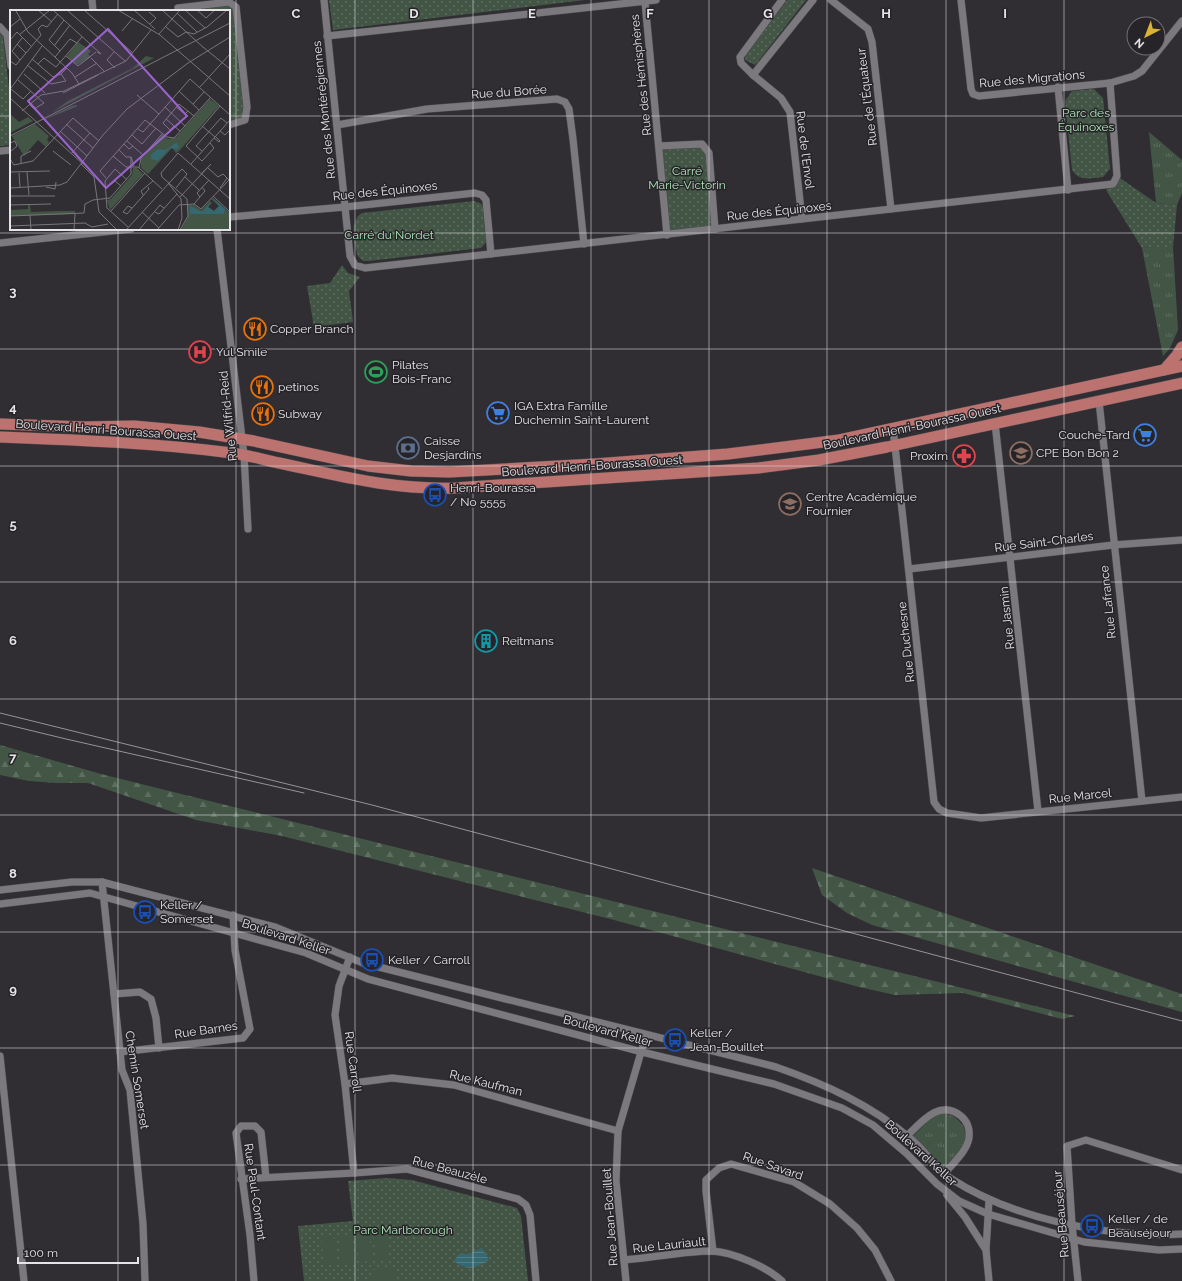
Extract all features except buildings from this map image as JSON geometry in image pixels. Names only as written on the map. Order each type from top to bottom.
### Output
[{"type":"main road","points":[[1164,370],[1177,355],[1182,346]]},
{"type":"main road","name":"Boulevard Henri-Bourassa Ouest","points":[[0,424],[86,427],[134,426],[199,432],[241,438],[368,466],[433,472],[595,464],[721,455],[821,442],[1182,366]]},
{"type":"main road","name":"Boulevard Henri-Bourassa Ouest","points":[[0,437],[151,444],[244,455],[379,485],[434,488],[758,468],[819,460],[1182,383]]},
{"type":"street","points":[[92,0],[93,10]]},
{"type":"street","points":[[178,0],[179,10],[229,2],[236,8],[247,107],[245,120],[230,125]]},
{"type":"street","name":"Rue des Montérégiennes","points":[[324,0],[350,256],[355,264]]},
{"type":"street","points":[[327,36],[656,0]]},
{"type":"street","name":"Rue de l'Envol","points":[[782,0],[740,57],[741,63],[781,98],[790,112],[802,220]]},
{"type":"street","points":[[753,75],[813,0]]},
{"type":"street","name":"Rue de l'Équateur","points":[[831,0],[868,29],[872,42],[891,209]]},
{"type":"street","name":"Rue des Migrations","points":[[961,0],[974,94],[979,96],[1110,83],[1139,74],[1182,21]]},
{"type":"street","name":"Rue des Hémisphères","points":[[645,2],[667,235]]},
{"type":"street","points":[[0,27],[7,35],[10,58]]},
{"type":"street","name":"Rue des Équinoxes","points":[[355,264],[365,268],[1113,184],[1117,176],[1110,83]]},
{"type":"street","points":[[1058,88],[1068,190]]},
{"type":"street","name":"Rue du Borée","points":[[337,125],[427,109],[557,99],[565,102],[569,110],[573,139],[584,244]]},
{"type":"street","name":"Rue des Hémisphères","points":[[659,146],[702,144],[709,153],[715,229]]},
{"type":"street","points":[[0,151],[10,150]]},
{"type":"street","name":"Rue des Équinoxes","points":[[230,218],[475,193],[482,196],[486,200],[491,254]]},
{"type":"street","points":[[0,243],[118,230]]},
{"type":"street","name":"Rue Wilfrid-Reid","points":[[217,230],[244,455],[248,529]]},
{"type":"street","name":"Rue Lafrance","points":[[1099,401],[1113,544],[1142,801]]},
{"type":"street","name":"Rue Jasmin","points":[[995,423],[1038,811]]},
{"type":"street","name":"Rue Duchesne","points":[[893,428],[934,802],[939,809],[947,813],[981,818]]},
{"type":"street","name":"Rue Saint-Charles","points":[[909,569],[1113,544],[1182,540]]},
{"type":"street","name":"Rue Marcel","points":[[981,818],[1182,797]]},
{"type":"street","name":"Boulevard Keller","points":[[0,890],[72,882],[102,882],[275,927],[364,963],[646,1035],[776,1066],[815,1080],[855,1099],[907,1136],[945,1173],[989,1200],[1039,1217],[1118,1233],[1159,1235],[1182,1234]]},
{"type":"street","name":"Chemin Somerset","points":[[102,882],[122,1070],[130,1090],[143,1224],[145,1281]]},
{"type":"street","name":"Boulevard Keller","points":[[0,904],[90,893],[233,931],[306,953],[368,979],[642,1052],[774,1084],[842,1108],[873,1125],[959,1201],[988,1214],[1074,1240],[1122,1247],[1159,1250],[1182,1249]]},
{"type":"street","name":"Rue Barnes","points":[[120,1052],[243,1038],[250,1030],[233,931],[233,915]]},
{"type":"street","name":"Rue Carroll","points":[[350,957],[336,998],[335,1015],[346,1084],[354,1173]]},
{"type":"street","points":[[114,994],[140,992],[151,999],[156,1018],[159,1048]]},
{"type":"street","name":"Rue Jean-Bouillet","points":[[626,1281],[616,1180],[618,1131],[646,1035]]},
{"type":"street","points":[[0,1056],[24,1281]]},
{"type":"street","name":"Rue Kaufman","points":[[346,1084],[392,1078],[454,1085],[618,1131]]},
{"type":"street","points":[[907,1136],[927,1116],[935,1111],[954,1111],[965,1120],[969,1128],[969,1133],[965,1149],[945,1173]]},
{"type":"street","name":"Rue Paul-Contant","points":[[254,1281],[250,1235],[241,1179],[236,1133],[241,1126],[255,1126],[261,1132],[266,1177]]},
{"type":"street","name":"Rue Beauséjour","points":[[1078,1281],[1072,1224],[1067,1146],[1086,1140],[1182,1170]]},
{"type":"street","name":"Rue Savard","points":[[713,1251],[706,1180],[719,1168],[731,1164],[794,1182],[830,1204],[858,1228],[875,1250],[891,1281]]},
{"type":"street","name":"Rue Beauzèle","points":[[241,1179],[354,1173],[407,1168],[522,1202],[526,1205],[530,1215],[536,1281]]},
{"type":"street","points":[[938,1184],[965,1217],[986,1250]]},
{"type":"street","points":[[989,1200],[986,1250],[989,1281]]},
{"type":"street","name":"Rue Lauriault","points":[[624,1260],[713,1251],[751,1262],[782,1281]]},
{"type":"green space","points":[[329,0],[585,0],[333,30]]},
{"type":"green space","points":[[787,0],[806,0],[755,65],[745,60],[746,54]]},
{"type":"green space","points":[[229,2],[236,7],[245,120],[230,125],[230,10],[185,10]]},
{"type":"green space","points":[[0,33],[3,37],[10,96],[10,145],[0,146]]},
{"type":"green space","name":"Parc des Équinoxes","points":[[1094,89],[1103,98],[1110,169],[1103,177],[1082,178],[1075,174],[1072,170],[1065,101],[1072,91]]},
{"type":"green space","points":[[1149,132],[1182,160],[1182,193],[1177,205],[1156,203]]},
{"type":"green space","name":"Carré Marie-Victorin","points":[[702,144],[709,153],[715,229],[667,235],[659,146]]},
{"type":"green space","points":[[1120,178],[1156,203],[1177,205],[1173,247],[1142,248],[1106,190]]},
{"type":"green space","name":"Carré du Nordet","points":[[474,201],[480,203],[484,207],[487,241],[481,248],[369,261],[363,261],[358,256],[354,239],[354,227],[355,221],[362,213]]},
{"type":"green space","points":[[1173,246],[1178,330],[1170,348],[1163,356],[1142,248]]},
{"type":"green space","points":[[342,265],[348,273],[360,277],[349,291],[353,322],[314,327],[307,286],[330,283]]},
{"type":"green space","points":[[0,745],[101,774],[1075,1016],[1062,1019],[963,993],[895,995],[859,987],[614,920],[282,836],[196,820],[88,783],[29,781],[0,775]]},
{"type":"green space","points":[[812,868],[1182,994],[1182,1012],[872,925],[847,913],[822,895]]},
{"type":"green space","points":[[943,1113],[960,1121],[965,1131],[964,1143],[959,1152],[945,1169],[913,1136],[935,1114]]},
{"type":"green space","name":"Parc Marlborough","points":[[387,1178],[412,1180],[517,1208],[521,1216],[528,1281],[304,1281],[298,1226],[353,1221],[348,1181]]},
{"type":"green space","points":[[386,1231],[389,1259],[376,1260],[373,1232]]},
{"type":"green space","points":[[369,1232],[372,1261],[359,1262],[356,1234]]},
{"type":"green space","points":[[352,1234],[355,1263],[341,1264],[339,1236]]},
{"type":"green space","points":[[334,1236],[337,1264],[324,1266],[321,1237]]},
{"type":"green space","points":[[395,1268],[396,1281],[373,1281],[372,1270]]},
{"type":"water","points":[[482,1248],[489,1260],[475,1267],[471,1268],[463,1266],[454,1261],[459,1254],[469,1254]]},
{"type":"tram line","points":[[0,713],[372,805],[1182,1021]]},
{"type":"tram line","points":[[0,723],[304,793]]},
{"type":"place","name":"Copper Branch","points":[[255,329]]},
{"type":"place","name":"Yul Smile","points":[[200,352]]},
{"type":"place","name":"Pilates Bois-Franc","points":[[376,372]]},
{"type":"place","name":"petinos","points":[[262,387]]},
{"type":"place","name":"IGA Extra Famille Duchemin Saint-Laurent","points":[[498,413]]},
{"type":"place","name":"Subway","points":[[263,414]]},
{"type":"place","name":"Couche-Tard","points":[[1145,435]]},
{"type":"place","name":"Caisse Desjardins","points":[[408,448]]},
{"type":"place","name":"CPE Bon Bon 2","points":[[1021,453]]},
{"type":"place","name":"Proxim","points":[[964,456]]},
{"type":"place","name":"Henri-Bourassa / No 5555","points":[[435,495]]},
{"type":"place","name":"Centre Académique Fournier","points":[[790,504]]},
{"type":"place","name":"Reitmans","points":[[486,641]]},
{"type":"place","name":"Keller / Somerset","points":[[145,912]]},
{"type":"place","name":"Keller / Carroll","points":[[372,960]]},
{"type":"place","name":"Keller / Jean-Bouillet","points":[[675,1040]]},
{"type":"place","name":"Keller / de Beauséjour","points":[[1092,1226]]}]
